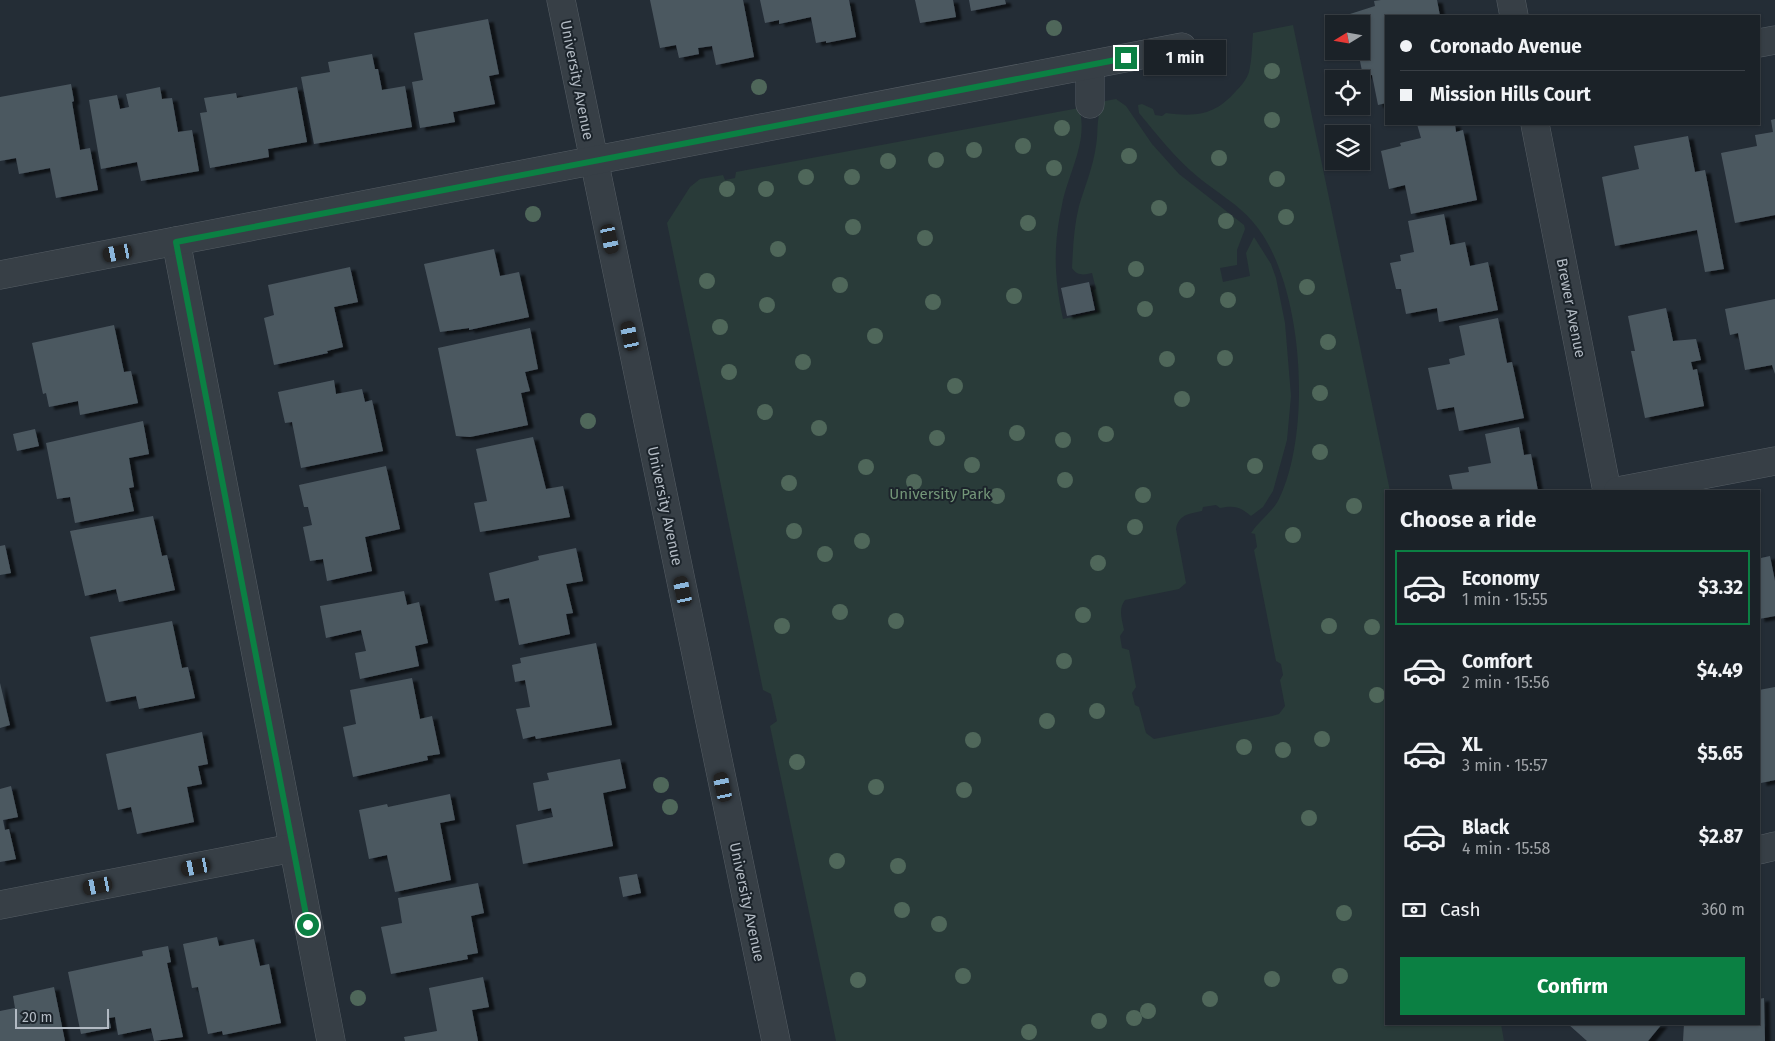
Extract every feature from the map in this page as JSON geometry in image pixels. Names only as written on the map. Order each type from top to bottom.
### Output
[{"type":"street","name":"University Avenue","points":[[561,0],[776,1041]]},
{"type":"street","points":[[1511,0],[1514,15]]},
{"type":"street","points":[[1760,43],[1775,40]]},
{"type":"street","points":[[0,275],[1182,47]]},
{"type":"street","points":[[1090,65],[1090,104]]},
{"type":"street","name":"Brewer Avenue","points":[[1535,125],[1607,490]]},
{"type":"street","points":[[176,242],[331,1041]]},
{"type":"street","points":[[1623,490],[1775,461]]},
{"type":"street","points":[[1760,850],[1775,846]]},
{"type":"street","points":[[0,905],[293,848]]},
{"type":"green space","name":"University Park","points":[[1293,25],[1390,490],[1385,490],[1385,1025],[1501,1025],[1504,1041],[836,1041],[770,726],[777,721],[771,694],[763,690],[667,223],[690,187],[700,179],[723,175],[725,180],[735,178],[736,172],[1079,108],[1081,120],[1080,145],[1065,193],[1059,220],[1056,276],[1063,319],[1097,312],[1093,290],[1096,289],[1092,273],[1081,274],[1072,268],[1075,229],[1079,206],[1095,154],[1102,106],[1105,101],[1116,99],[1126,106],[1152,144],[1179,174],[1244,225],[1245,229],[1237,250],[1237,265],[1220,268],[1223,282],[1250,276],[1246,253],[1254,237],[1271,264],[1276,278],[1285,323],[1291,396],[1287,440],[1273,491],[1263,507],[1251,516],[1237,508],[1220,508],[1216,505],[1203,507],[1202,511],[1182,518],[1177,524],[1176,529],[1186,583],[1179,589],[1125,600],[1123,603],[1121,615],[1124,630],[1120,636],[1122,648],[1129,650],[1136,687],[1132,693],[1135,705],[1139,707],[1146,733],[1154,739],[1279,714],[1285,706],[1280,680],[1283,675],[1281,664],[1276,661],[1254,550],[1257,547],[1255,534],[1251,533],[1278,501],[1289,472],[1296,437],[1299,398],[1298,358],[1293,318],[1283,280],[1270,248],[1253,222],[1241,209],[1198,177],[1182,162],[1139,113],[1138,105],[1142,104],[1153,109],[1155,115],[1162,116],[1166,113],[1196,114],[1213,110],[1221,105],[1240,87],[1247,77],[1251,63],[1253,33]]},
{"type":"building","points":[[650,0],[743,0],[754,57],[716,65],[712,46],[698,48],[699,54],[679,58],[676,45],[660,48]]},
{"type":"building","points":[[760,0],[849,0],[856,37],[816,43],[811,17],[779,24],[779,20],[765,23]]},
{"type":"building","points":[[915,0],[953,0],[956,17],[920,23]]},
{"type":"building","points":[[969,0],[1005,0],[1006,4],[971,11]]},
{"type":"building","points":[[1381,0],[1437,0],[1440,15],[1385,15],[1385,103],[1378,105],[1370,70],[1362,70],[1360,60],[1370,60],[1370,15],[1350,14],[1375,6],[1374,1]]},
{"type":"building","points":[[488,19],[499,74],[489,76],[495,104],[453,112],[455,122],[420,128],[412,82],[423,80],[414,33]]},
{"type":"building","points":[[372,54],[375,69],[378,69],[382,90],[405,86],[412,127],[314,144],[301,77],[330,72],[328,62]]},
{"type":"building","points":[[71,84],[80,150],[90,148],[98,190],[56,198],[50,168],[19,174],[16,158],[0,161],[0,97]]},
{"type":"building","points":[[160,87],[162,99],[172,98],[178,132],[192,130],[199,171],[141,181],[137,162],[101,169],[89,100],[117,95],[120,109],[129,107],[126,94]]},
{"type":"building","points":[[297,87],[307,142],[268,149],[269,157],[210,168],[200,113],[207,112],[204,98],[236,93],[237,98]]},
{"type":"building","points":[[1775,119],[1775,215],[1735,223],[1721,153],[1757,146],[1755,135],[1773,132],[1771,120]]},
{"type":"building","points":[[1417,125],[1455,125],[1456,132],[1463,130],[1477,200],[1411,214],[1405,185],[1389,189],[1381,151],[1401,146],[1400,143],[1421,138]]},
{"type":"building","points":[[1688,136],[1695,172],[1705,170],[1724,269],[1705,272],[1697,230],[1615,246],[1602,177],[1639,169],[1634,146]]},
{"type":"building","points":[[1444,214],[1450,245],[1465,242],[1470,266],[1488,262],[1498,310],[1439,322],[1437,308],[1406,314],[1401,289],[1396,289],[1390,263],[1401,261],[1400,255],[1414,252],[1408,221]]},
{"type":"building","points":[[494,249],[500,276],[519,272],[529,317],[469,330],[469,328],[440,332],[424,264]]},
{"type":"building","points":[[350,267],[358,302],[334,307],[343,347],[327,351],[328,353],[274,365],[264,318],[274,315],[268,285]]},
{"type":"building","points":[[1089,282],[1095,310],[1067,316],[1061,288]]},
{"type":"building","points":[[1775,299],[1775,374],[1772,365],[1745,370],[1738,333],[1730,335],[1725,309]]},
{"type":"building","points":[[1666,308],[1673,341],[1696,339],[1701,360],[1691,362],[1693,370],[1697,369],[1704,406],[1645,418],[1631,351],[1635,351],[1628,316]]},
{"type":"building","points":[[1498,318],[1507,363],[1512,362],[1524,418],[1459,431],[1454,407],[1437,410],[1428,368],[1450,364],[1449,359],[1465,355],[1459,326]]},
{"type":"building","points":[[114,325],[124,372],[131,371],[138,403],[80,415],[78,401],[49,407],[46,393],[43,394],[32,343]]},
{"type":"building","points":[[530,328],[538,369],[525,372],[530,391],[521,393],[528,425],[470,437],[456,436],[438,348]]},
{"type":"building","points":[[334,380],[336,394],[362,389],[365,402],[372,400],[383,451],[301,468],[292,422],[285,423],[278,392]]},
{"type":"building","points":[[143,421],[149,454],[129,458],[134,487],[129,488],[134,511],[75,523],[70,497],[57,499],[46,443]]},
{"type":"building","points":[[1519,427],[1524,455],[1531,454],[1538,490],[1453,490],[1449,475],[1469,472],[1468,467],[1491,463],[1485,434]]},
{"type":"building","points":[[35,429],[39,446],[17,451],[13,434]]},
{"type":"building","points":[[533,437],[546,489],[563,486],[570,517],[480,532],[474,503],[487,501],[476,449]]},
{"type":"building","points":[[386,466],[400,529],[365,537],[372,571],[327,581],[323,559],[310,561],[303,527],[312,525],[308,507],[304,507],[299,485]]},
{"type":"building","points":[[153,516],[162,556],[167,555],[175,590],[119,602],[116,589],[85,596],[70,531]]},
{"type":"building","points":[[5,545],[11,573],[0,575],[0,546]]},
{"type":"building","points":[[576,548],[583,581],[566,584],[573,613],[566,614],[570,634],[519,645],[509,598],[495,601],[489,573],[539,560],[538,556]]},
{"type":"building","points":[[1760,555],[1761,558],[1770,556],[1775,581],[1775,616],[1760,619]]},
{"type":"building","points":[[404,591],[407,605],[419,602],[428,643],[415,646],[419,666],[360,679],[355,653],[366,651],[361,630],[326,638],[320,606]]},
{"type":"building","points":[[172,621],[182,668],[188,667],[195,698],[139,709],[136,696],[106,702],[90,637]]},
{"type":"building","points":[[596,643],[612,725],[536,739],[535,736],[523,739],[516,709],[530,707],[525,680],[515,682],[512,665],[521,663],[520,658]]},
{"type":"building","points":[[412,678],[420,719],[432,716],[440,754],[427,756],[428,760],[353,777],[343,727],[356,724],[350,690]]},
{"type":"building","points":[[0,683],[10,725],[0,728]]},
{"type":"building","points":[[1775,687],[1775,780],[1761,783],[1760,736],[1760,690]]},
{"type":"building","points":[[202,732],[208,764],[198,766],[202,784],[187,787],[194,822],[137,834],[131,807],[118,810],[106,754]]},
{"type":"building","points":[[620,759],[626,788],[603,793],[613,846],[523,864],[516,825],[553,817],[551,808],[538,811],[533,783],[549,780],[547,773]]},
{"type":"building","points":[[11,786],[18,817],[3,820],[5,830],[9,829],[16,859],[0,862],[0,789]]},
{"type":"building","points":[[450,794],[455,820],[440,823],[451,880],[395,892],[387,855],[369,859],[359,810],[387,804],[388,807]]},
{"type":"building","points":[[637,874],[641,893],[623,897],[619,877]]},
{"type":"building","points":[[478,883],[484,913],[471,916],[478,953],[467,955],[468,959],[391,974],[381,927],[402,923],[398,898]]},
{"type":"building","points":[[217,937],[219,946],[254,939],[260,966],[269,964],[281,1023],[223,1035],[222,1031],[208,1034],[198,987],[192,988],[183,944]]},
{"type":"building","points":[[168,946],[171,962],[167,963],[183,1037],[154,1041],[151,1028],[118,1035],[115,1017],[109,1018],[111,1028],[81,1034],[68,972],[143,956],[142,951]]},
{"type":"building","points":[[483,977],[489,1007],[472,1010],[478,1041],[405,1041],[404,1037],[437,1031],[429,988]]},
{"type":"building","points":[[54,987],[65,1041],[0,1041],[0,1011],[15,1008],[13,996]]},
{"type":"building","points":[[1764,998],[1765,1041],[1683,1041],[1684,1025],[1760,1025],[1760,999]]},
{"type":"building","points":[[1569,1025],[1661,1025],[1648,1041],[1587,1041]]},
{"type":"route","points":[[308,925],[176,242],[1126,58]]}]
